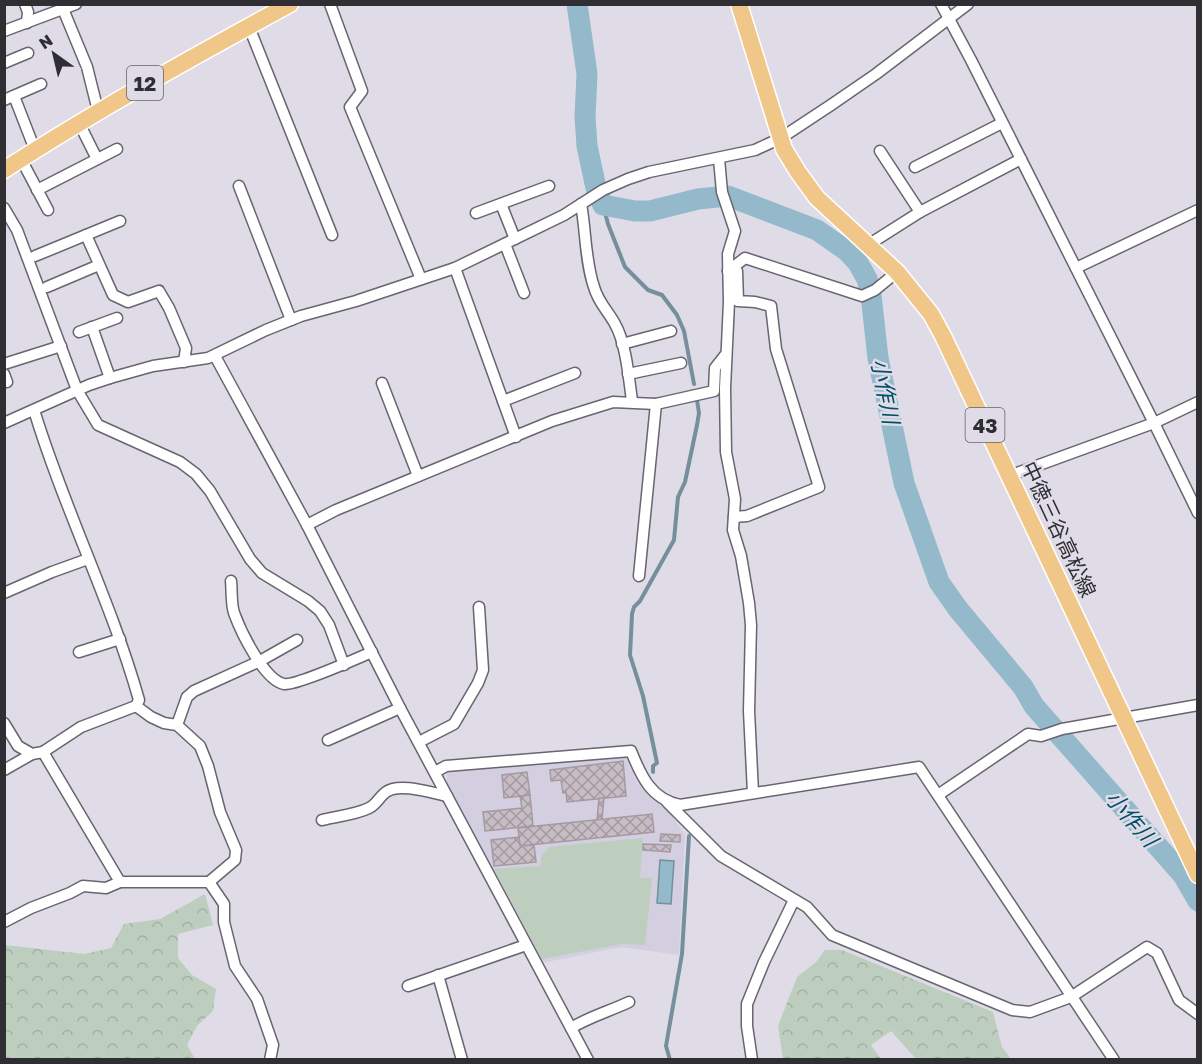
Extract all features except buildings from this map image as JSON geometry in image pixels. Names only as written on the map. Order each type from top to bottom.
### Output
[{"type":"main road","name":"12","points":[[4,170],[98,111],[290,4]]},
{"type":"main road","name":"中徳三谷高松線","points":[[739,4],[781,138],[798,172],[817,198],[897,272],[931,314],[943,336],[1197,875]]},
{"type":"street","points":[[25,4],[28,12],[27,23]]},
{"type":"street","points":[[4,31],[76,4]]},
{"type":"street","points":[[330,4],[362,91],[350,106],[421,279]]},
{"type":"street","points":[[940,4],[1021,159],[1197,513]]},
{"type":"street","points":[[4,423],[77,390],[110,378],[153,366],[215,356],[291,320],[455,268],[510,242],[581,204],[603,189],[649,172],[755,150],[781,138],[876,74],[968,4]]},
{"type":"street","points":[[63,9],[87,67],[98,111]]},
{"type":"street","points":[[249,27],[332,234]]},
{"type":"street","points":[[4,63],[28,53]]},
{"type":"street","points":[[36,150],[9,98],[41,84]]},
{"type":"street","points":[[79,123],[97,159]]},
{"type":"street","points":[[915,167],[1002,123]]},
{"type":"street","points":[[37,190],[117,149]]},
{"type":"street","points":[[880,151],[920,212]]},
{"type":"street","points":[[21,159],[48,210]]},
{"type":"street","points":[[719,159],[722,192],[735,231],[728,254],[726,452],[735,499],[733,530],[741,556],[751,625],[749,711],[753,793]]},
{"type":"street","points":[[868,245],[920,212],[1021,159]]},
{"type":"street","points":[[239,186],[291,320]]},
{"type":"street","points":[[476,213],[549,186]]},
{"type":"street","points":[[501,204],[524,293]]},
{"type":"street","points":[[581,204],[594,289],[605,311],[615,324],[622,344],[632,401]]},
{"type":"street","points":[[4,208],[17,230],[77,390],[98,425],[180,462],[196,474],[210,491],[250,559],[262,573],[320,611],[329,625],[344,665]]},
{"type":"street","points":[[1076,268],[1197,210]]},
{"type":"street","points":[[35,256],[120,221]]},
{"type":"street","points":[[86,235],[113,295],[128,302],[159,291],[186,348],[184,362]]},
{"type":"street","points":[[728,271],[745,258],[862,296],[874,290],[897,272]]},
{"type":"street","points":[[47,287],[99,265]]},
{"type":"street","points":[[455,268],[516,437]]},
{"type":"street","points":[[728,271],[736,271],[738,302],[755,302],[771,306],[776,349],[819,487],[747,516],[734,517]]},
{"type":"street","points":[[79,332],[117,318]]},
{"type":"street","points":[[92,327],[110,378]]},
{"type":"street","points":[[622,344],[671,331]]},
{"type":"street","points":[[4,364],[61,346]]},
{"type":"street","points":[[307,525],[336,510],[552,422],[613,402],[632,401],[656,404],[714,391],[715,368],[726,353]]},
{"type":"street","points":[[215,356],[307,525],[400,708],[588,1059]]},
{"type":"street","points":[[628,375],[681,363]]},
{"type":"street","points":[[503,401],[575,373]]},
{"type":"street","points":[[382,383],[418,477]]},
{"type":"street","points":[[1009,476],[1154,423],[1197,402]]},
{"type":"street","points":[[639,576],[656,404]]},
{"type":"street","points":[[4,770],[81,727],[136,706],[140,700],[120,639],[46,450],[34,410]]},
{"type":"street","points":[[4,593],[88,559]]},
{"type":"street","points":[[231,581],[234,612],[250,648],[270,676],[282,684],[344,665],[372,652]]},
{"type":"street","points":[[419,742],[454,724],[478,683],[483,670],[479,607]]},
{"type":"street","points":[[79,652],[120,639]]},
{"type":"street","points":[[177,725],[187,697],[194,691],[260,661],[297,640]]},
{"type":"street","points":[[938,795],[1028,734],[1036,736],[1062,729],[1197,705]]},
{"type":"street","points":[[4,922],[83,886],[106,888],[120,882],[209,882],[235,860],[236,850],[220,812],[208,765],[200,746],[177,725],[164,723],[151,717],[136,706]]},
{"type":"street","points":[[328,740],[400,708]]},
{"type":"street","points":[[4,723],[18,746],[38,753],[120,882]]},
{"type":"street","points":[[435,772],[446,766],[631,751],[643,781],[721,856],[807,907],[832,935],[1012,1010],[1030,1012],[1071,997],[1147,947],[1157,953],[1179,1000],[1197,1014]]},
{"type":"street","points":[[667,802],[680,805],[919,767],[1114,1059]]},
{"type":"street","points":[[322,820],[368,809],[376,804],[387,791],[395,789],[405,788],[447,796]]},
{"type":"street","points":[[209,882],[224,904],[224,922],[235,966],[257,999],[273,1046],[270,1059]]},
{"type":"street","points":[[752,1059],[747,1026],[747,1004],[764,962],[794,900]]},
{"type":"street","points":[[408,986],[526,945]]},
{"type":"street","points":[[438,975],[462,1059]]},
{"type":"street","points":[[571,1028],[629,1002]]},
{"type":"shaded area","points":[[625,755],[638,784],[663,803],[685,835],[679,955],[621,947],[542,963],[447,784],[447,769]]},
{"type":"green space","points":[[643,838],[640,878],[652,878],[645,945],[621,944],[542,959],[494,869],[541,866],[541,857],[549,847]]},
{"type":"green space","points":[[205,894],[213,925],[178,934],[178,958],[192,975],[216,989],[213,1011],[197,1026],[187,1045],[195,1059],[5,1059],[5,945],[84,954],[111,948],[124,924],[160,919]]},
{"type":"green space","points":[[825,950],[842,950],[993,1012],[1002,1047],[1011,1059],[916,1059],[891,1031],[871,1045],[881,1059],[783,1059],[778,1026],[797,977],[816,962]]},
{"type":"water","points":[[660,860],[674,861],[671,904],[657,903]]},
{"type":"waterway","name":"小作川","points":[[577,4],[587,74],[585,117],[587,146],[596,188],[603,205],[635,211],[650,211],[698,199],[728,196],[817,230],[847,251],[858,263],[867,279],[871,295],[878,358],[904,483],[939,582],[958,609],[1023,687],[1034,706],[1183,875],[1198,901]]},
{"type":"waterway","points":[[603,205],[625,267],[648,290],[662,295],[677,315],[684,331],[694,384]]},
{"type":"waterway","points":[[653,772],[653,766],[657,763],[643,696],[630,655],[632,614],[674,540],[678,497],[685,482],[699,413],[697,400]]},
{"type":"waterway","points":[[670,1060],[666,1046],[682,954],[689,836]]}]
